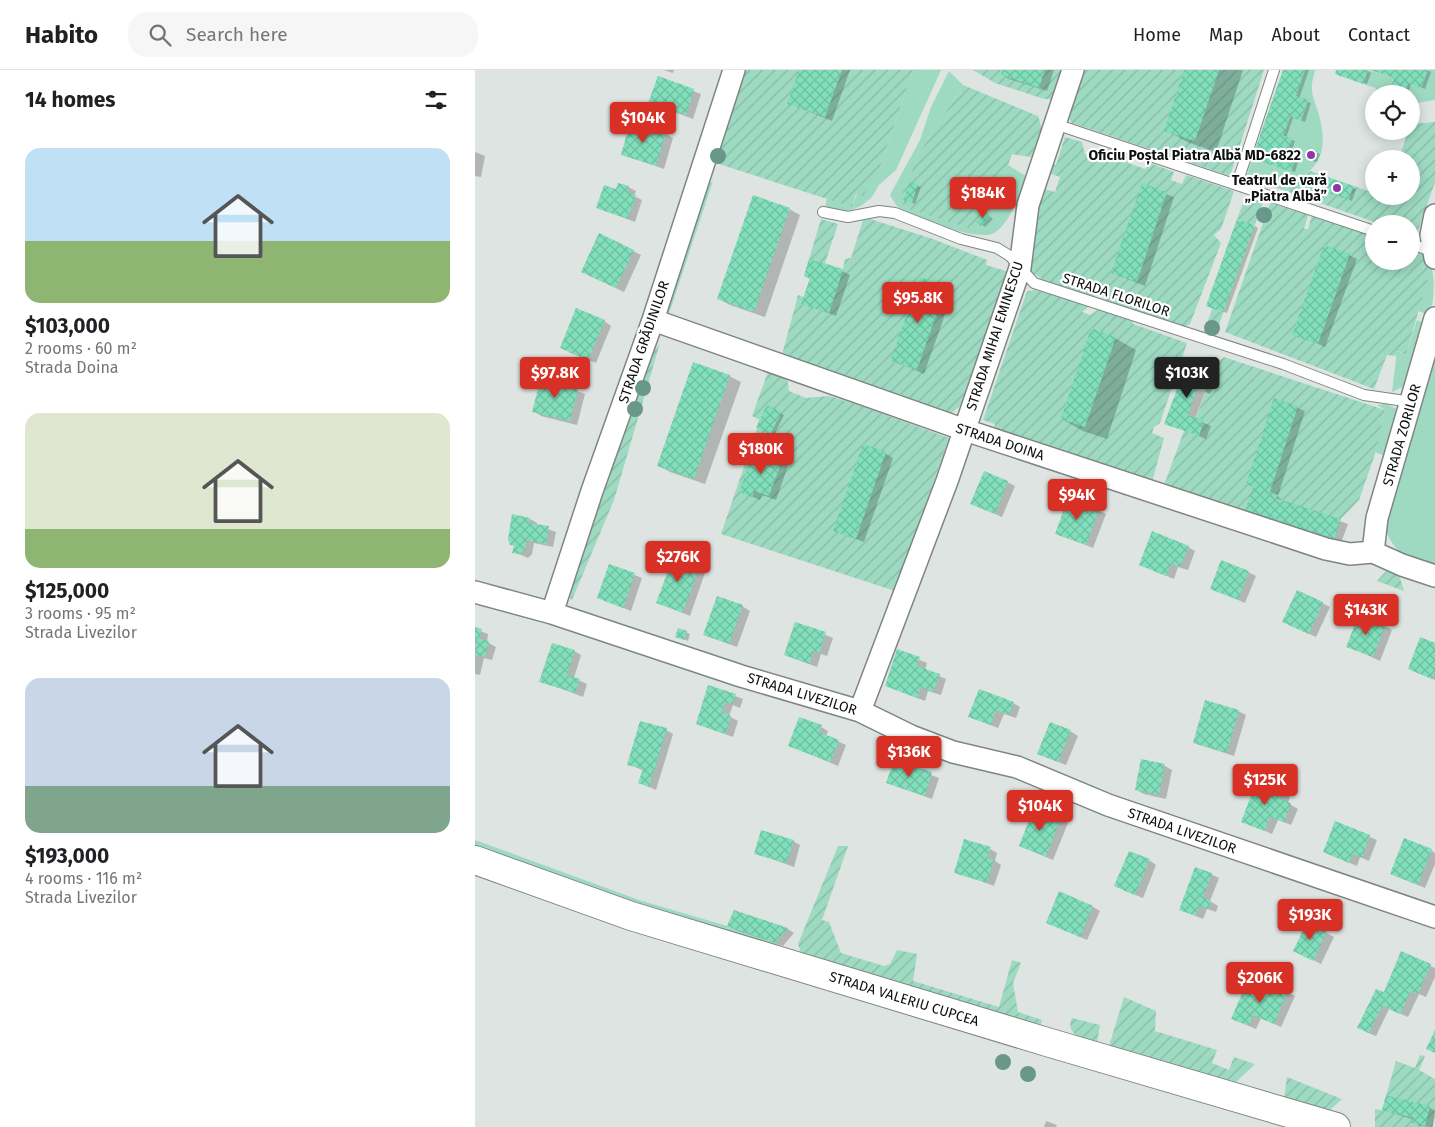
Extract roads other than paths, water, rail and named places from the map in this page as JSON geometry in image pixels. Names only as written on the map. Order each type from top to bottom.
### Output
[{"type":"street","name":"STRADA GRĂDINILOR","points":[[552,613],[592,491],[653,320],[734,70]]},
{"type":"street","name":"STRADA MIHAI EMINESCU","points":[[861,711],[965,430],[1020,268],[1028,205],[1073,70]]},
{"type":"street","points":[[1434,254],[1431,235],[1435,215]]},
{"type":"street","name":"STRADA ZORILOR","points":[[1373,552],[1377,518],[1435,318]]},
{"type":"street","name":"STRADA DOINA","points":[[653,320],[965,430],[1326,549],[1350,554],[1373,552],[1402,565],[1435,576]]},
{"type":"street","name":"STRADA LIVEZILOR","points":[[475,592],[552,613],[741,676],[861,711],[911,736],[953,752],[1017,767],[1108,805],[1435,917]]},
{"type":"street","name":"STRADA VALERIU CUPCEA","points":[[475,860],[650,922],[1336,1127]]},
{"type":"lane","points":[[1237,184],[1274,70]]},
{"type":"lane","points":[[1055,124],[1365,228]]},
{"type":"lane","name":"STRADA FLORILOR","points":[[823,212],[848,217],[879,211],[895,213],[961,239],[997,248],[1011,256],[1034,283],[1283,364],[1364,395],[1412,402]]},
{"type":"lane","points":[[1420,248],[1434,254]]},
{"type":"place","name":"Oficiu Poștal Piatra Albă MD-6822","points":[[1311,155]]},
{"type":"place","name":"Teatrul de vară „Piatra Albă”","points":[[1337,188]]}]
